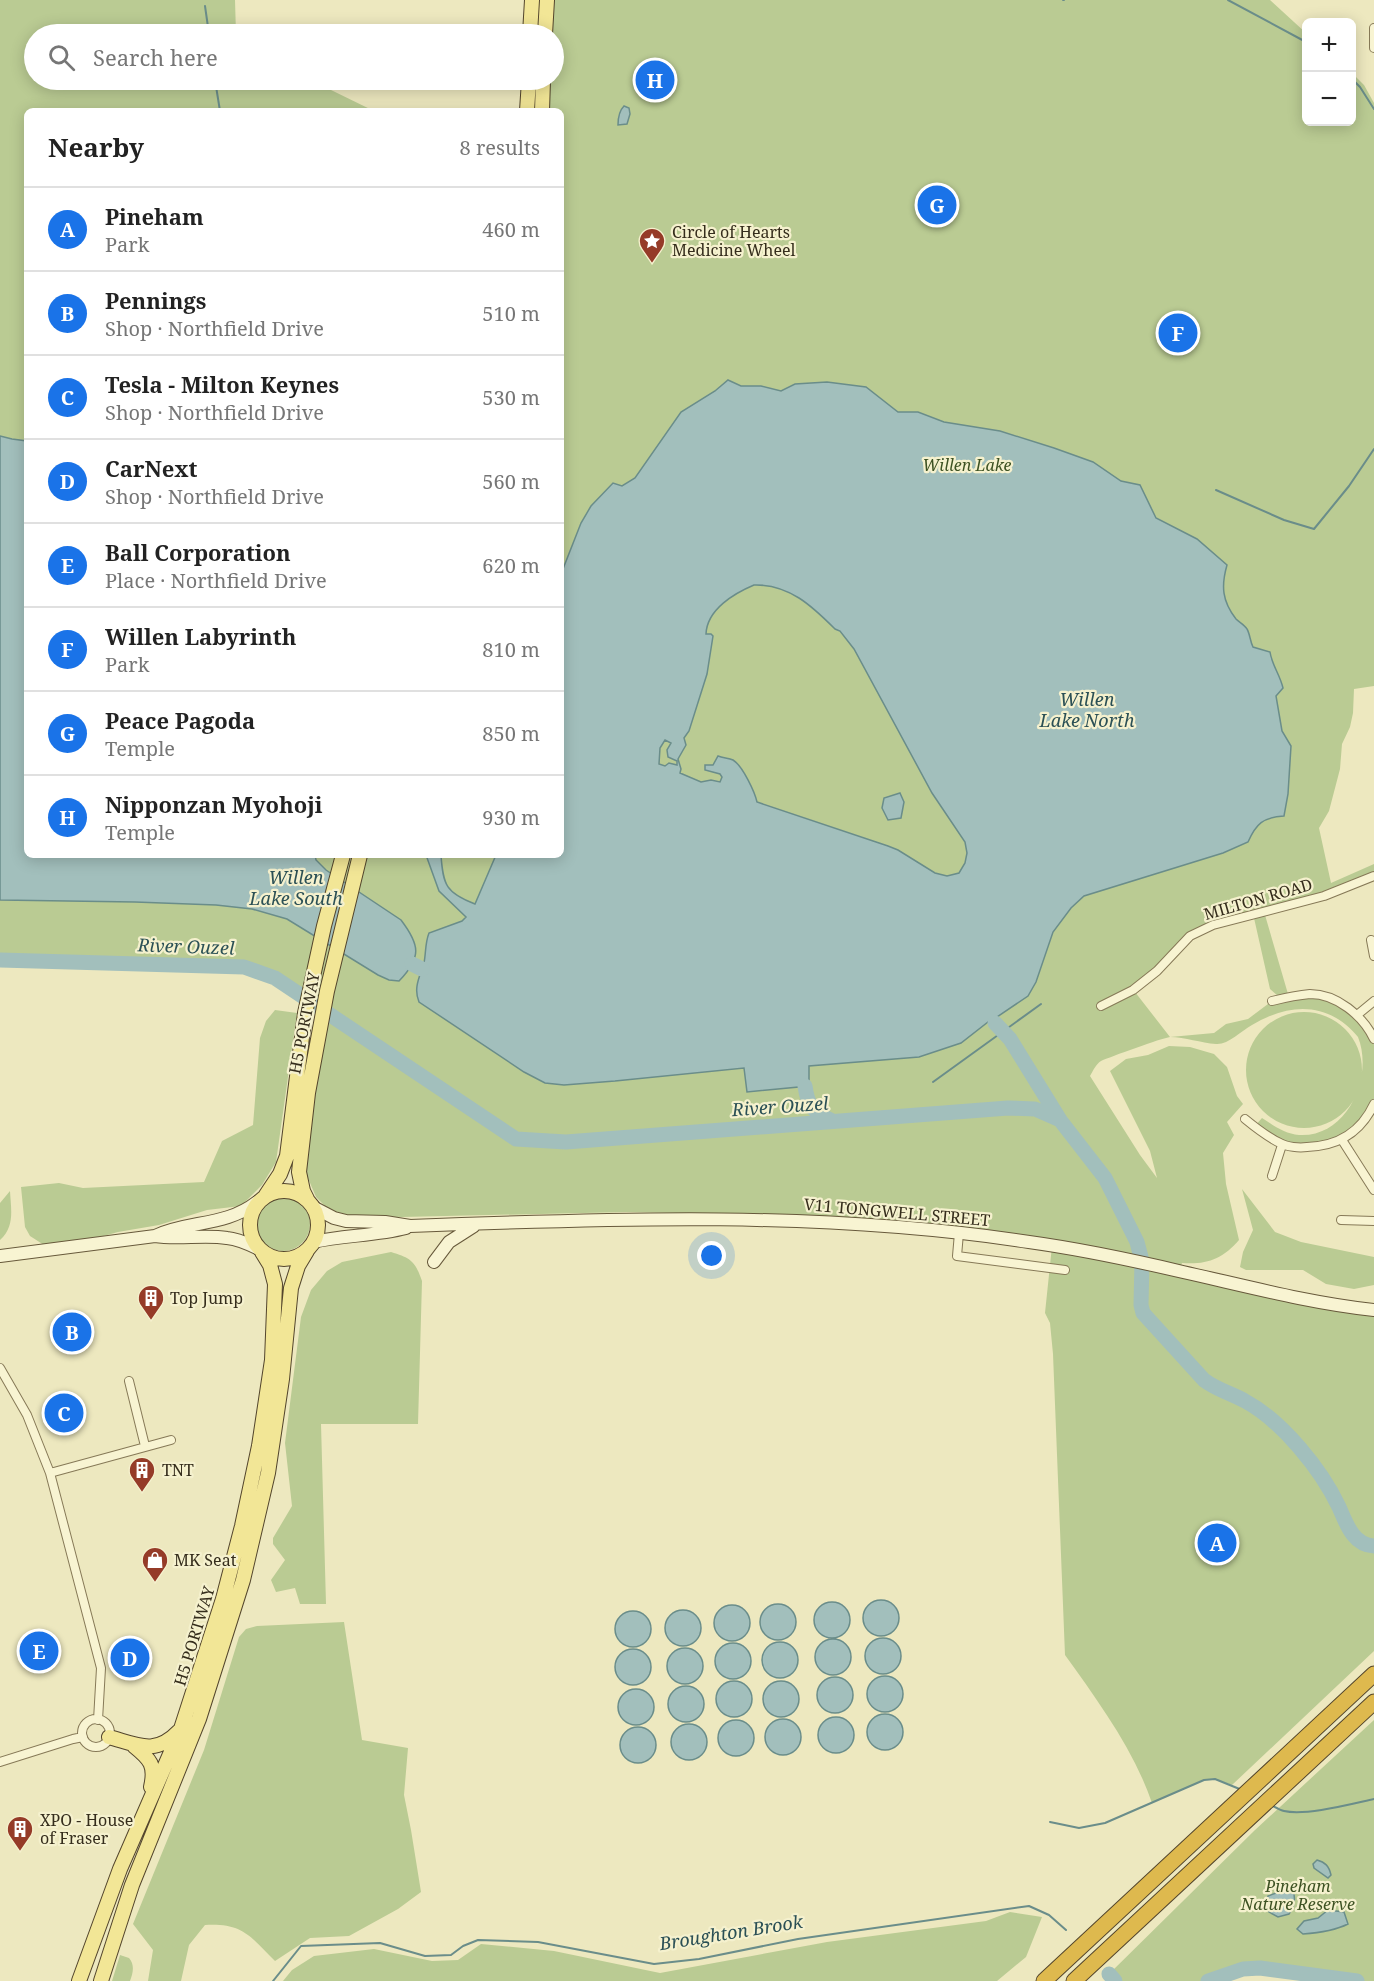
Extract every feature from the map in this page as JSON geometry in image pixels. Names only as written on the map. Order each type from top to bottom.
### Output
[{"type":"highway","points":[[1044,1981],[1374,1674]]},
{"type":"highway","points":[[1074,1981],[1374,1702]]},
{"type":"highway","points":[[1083,1981],[1126,1933]]},
{"type":"highway","points":[[1037,1981],[1089,1938]]},
{"type":"main road","points":[[531,24],[532,0]]},
{"type":"main road","points":[[546,24],[547,0]]},
{"type":"main road","points":[[527,108],[528,90]]},
{"type":"main road","points":[[542,108],[543,90]]},
{"type":"main road","name":"H5 PORTWAY","points":[[296,1135],[301,1038],[315,964],[342,858]]},
{"type":"main road","name":"H5 PORTWAY","points":[[310,1203],[301,1184],[293,1157],[296,1135],[337,944],[359,858]]},
{"type":"main road","name":"H5 PORTWAY","points":[[262,1198],[293,1157]]},
{"type":"main road","points":[[287,1190],[298,1193],[310,1203],[318,1224],[310,1246],[300,1255],[284,1259],[269,1256],[260,1250],[250,1234],[249,1226],[252,1209],[262,1198],[276,1191],[287,1190]]},
{"type":"main road","name":"H5 PORTWAY","points":[[101,1981],[132,1885],[199,1719],[241,1589],[268,1473],[282,1379],[291,1288],[298,1266],[310,1246]]},
{"type":"main road","name":"H5 PORTWAY","points":[[79,1981],[110,1894],[181,1729],[223,1599],[242,1526],[259,1446],[272,1360],[275,1296],[273,1273],[260,1250]]},
{"type":"main road","points":[[109,1737],[134,1746],[154,1747],[172,1738],[181,1729]]},
{"type":"main road","points":[[134,1746],[151,1762],[154,1771],[144,1812]]},
{"type":"street","points":[[1374,28],[1374,48]]},
{"type":"street","name":"MILTON ROAD","points":[[1101,1006],[1133,990],[1190,936],[1213,925],[1324,896],[1374,876]]},
{"type":"street","points":[[1371,940],[1374,956]]},
{"type":"street","points":[[1272,1001],[1311,994],[1322,996],[1348,1007],[1366,1024],[1374,1039]]},
{"type":"street","points":[[1356,1015],[1374,1001]]},
{"type":"street","points":[[1245,1119],[1282,1145],[1301,1148],[1315,1147],[1342,1140],[1365,1120],[1374,1104]]},
{"type":"street","points":[[1342,1140],[1374,1190]]},
{"type":"street","points":[[1272,1176],[1282,1145]]},
{"type":"street","points":[[155,1236],[171,1228],[231,1218],[247,1210],[262,1198]]},
{"type":"street","name":"V11 TONGWELL STREET","points":[[310,1203],[334,1218],[345,1221],[385,1222],[410,1226],[646,1218],[740,1218],[851,1222],[1029,1242],[1179,1271],[1310,1301],[1374,1310]]},
{"type":"street","points":[[1341,1220],[1374,1221]]},
{"type":"street","points":[[434,1262],[448,1242],[475,1225]]},
{"type":"street","name":"V11 TONGWELL STREET","points":[[310,1246],[332,1238],[385,1234],[410,1226]]},
{"type":"street","points":[[959,1233],[957,1256],[1065,1270]]},
{"type":"street","points":[[0,1256],[155,1236],[172,1239],[213,1236],[230,1238],[260,1250]]},
{"type":"street","points":[[0,1262],[15,1254]]},
{"type":"street","points":[[0,1368],[27,1415],[50,1473],[101,1668],[98,1720]]},
{"type":"street","points":[[129,1381],[145,1446]]},
{"type":"street","points":[[50,1473],[171,1440]]},
{"type":"street","points":[[98,1720],[108,1726],[109,1737],[104,1744],[96,1747],[88,1744],[83,1737],[86,1725],[98,1720]]},
{"type":"street","points":[[0,1762],[83,1737]]},
{"type":"green space","name":"Willen Lake","points":[[0,0],[235,0],[236,24],[24,24],[24,90],[331,90],[368,108],[24,108],[24,858],[564,858],[564,108],[542,108],[543,90],[564,90],[564,24],[546,24],[547,0],[1270,0],[1302,29],[1302,126],[1356,126],[1356,77],[1364,85],[1374,103],[1374,686],[1354,689],[1353,713],[1350,727],[1342,744],[1340,769],[1329,811],[1319,828],[1331,883],[1374,864],[1374,876],[1190,936],[1135,992],[1170,1037],[1101,1061],[1090,1076],[1157,1178],[1150,1151],[1110,1071],[1126,1059],[1148,1055],[1169,1046],[1190,1047],[1214,1054],[1227,1067],[1237,1096],[1243,1104],[1227,1122],[1234,1135],[1223,1153],[1226,1184],[1239,1240],[1227,1252],[1214,1259],[1199,1263],[1182,1263],[1179,1271],[1374,1310],[1374,1651],[1232,1785],[1215,1779],[1204,1780],[1152,1803],[1125,1745],[1065,1655],[1053,1354],[1050,1323],[1045,1313],[1052,1246],[983,1230],[864,1218],[626,1212],[402,1217],[344,1216],[328,1209],[316,1197],[305,1171],[323,1008],[275,978],[244,967],[0,960]]},
{"type":"green space","points":[[1265,915],[1288,994],[1278,996],[1270,989],[1254,918]]},
{"type":"green space","points":[[1311,994],[1348,1007],[1374,1039],[1374,1104],[1364,1120],[1327,1145],[1282,1145],[1254,1127],[1262,1118],[1289,1133],[1299,1135],[1316,1133],[1331,1127],[1343,1116],[1352,1102],[1359,1086],[1362,1070],[1362,1053],[1358,1037],[1346,1025],[1321,1012],[1308,1009],[1280,1013],[1252,1025],[1221,1044],[1170,1037],[1214,1033],[1226,1024],[1248,1019],[1272,1001]]},
{"type":"green space","points":[[275,1010],[297,1013],[276,1162],[262,1185],[241,1206],[207,1210],[159,1225],[89,1240],[44,1245],[30,1236],[25,1227],[21,1187],[59,1183],[83,1188],[204,1182],[222,1141],[253,1125],[260,1038],[266,1021]]},
{"type":"green space","points":[[1304,1012],[1326,1016],[1345,1029],[1358,1048],[1362,1070],[1358,1092],[1345,1111],[1326,1124],[1304,1128],[1282,1124],[1263,1111],[1250,1092],[1246,1070],[1250,1048],[1263,1029],[1282,1016]]},
{"type":"green space","points":[[1242,1189],[1275,1232],[1301,1242],[1374,1257],[1374,1285],[1354,1289],[1326,1284],[1303,1270],[1246,1270],[1240,1267],[1243,1252],[1253,1230]]},
{"type":"green space","points":[[10,1191],[10,1224],[0,1240],[0,1203]]},
{"type":"green space","points":[[283,1197],[293,1199],[302,1205],[308,1214],[310,1224],[308,1234],[302,1243],[293,1249],[283,1251],[273,1249],[264,1243],[258,1234],[256,1224],[258,1214],[264,1205],[273,1199]]},
{"type":"green space","points":[[391,1252],[411,1261],[422,1281],[418,1424],[321,1424],[326,1604],[300,1604],[295,1588],[276,1592],[271,1580],[285,1560],[273,1544],[273,1538],[292,1506],[285,1443],[301,1317],[311,1290],[327,1271],[342,1262]]},
{"type":"green space","points":[[344,1622],[362,1740],[408,1748],[404,1795],[421,1892],[398,1909],[349,1936],[310,1938],[275,1961],[245,1933],[228,1926],[205,1925],[189,1945],[181,1981],[148,1981],[153,1950],[133,1924],[204,1750],[239,1637],[246,1629],[257,1626]]},
{"type":"green space","name":"Pineham Nature Reserve","points":[[1374,1720],[1374,1981],[1357,1981],[1260,1968],[1243,1969],[1208,1981],[1115,1981],[1109,1974],[1255,1830]]},
{"type":"green space","points":[[1010,1912],[1042,1917],[1026,1957],[997,1981],[283,1981],[292,1970],[314,1956],[374,1949],[432,1961],[458,1960],[481,1944],[554,1951],[660,1973],[827,1942],[986,1921]]},
{"type":"green space","points":[[120,1955],[129,1958],[132,1963],[133,1972],[130,1981],[112,1981]]},
{"type":"water","points":[[624,106],[629,108],[630,114],[627,124],[618,125],[619,114]]},
{"type":"water","name":"Willen Lake North","points":[[728,380],[741,386],[761,386],[781,391],[795,384],[827,382],[866,387],[898,412],[918,412],[944,422],[1000,431],[1093,462],[1121,481],[1140,485],[1156,518],[1197,539],[1227,565],[1224,580],[1225,600],[1236,619],[1247,629],[1253,647],[1270,652],[1283,688],[1276,696],[1282,731],[1291,746],[1284,816],[1265,820],[1257,826],[1248,842],[1223,853],[1084,896],[1071,908],[1053,932],[1036,982],[1028,996],[994,1019],[995,1023],[988,1022],[961,1043],[919,1057],[809,1066],[809,1086],[747,1092],[744,1068],[564,1085],[545,1083],[524,1072],[419,1002],[417,987],[429,933],[462,921],[466,917],[439,891],[427,858],[441,858],[443,874],[448,887],[458,896],[475,904],[495,858],[564,858],[564,566],[581,523],[591,506],[613,483],[622,486],[635,478],[681,412]],"holes":[[[754,585],[789,592],[799,598],[840,631],[854,649],[932,793],[965,842],[967,853],[965,863],[959,873],[947,876],[935,873],[888,846],[757,802],[744,774],[737,763],[731,759],[718,756],[713,765],[705,765],[705,770],[720,774],[722,777],[720,782],[711,780],[701,782],[680,773],[678,759],[686,745],[684,738],[689,731],[707,674],[713,636],[706,634],[711,617],[723,603],[739,593]],[[665,740],[671,743],[667,750],[668,757],[677,761],[677,765],[659,764],[660,748]]]},
{"type":"water","name":"Willen Lake South","points":[[0,436],[24,441],[24,858],[316,858],[326,870],[401,920],[412,937],[416,951],[412,965],[399,981],[389,980],[287,919],[252,909],[216,905],[135,902],[0,900]]},
{"type":"water","points":[[900,793],[904,802],[901,818],[888,820],[882,808],[884,798]]},
{"type":"water","points":[[881,1600],[894,1605],[899,1618],[894,1631],[881,1636],[868,1631],[863,1618],[868,1605]]},
{"type":"water","points":[[832,1602],[845,1607],[850,1620],[845,1633],[832,1638],[819,1633],[814,1620],[819,1607]]},
{"type":"water","points":[[778,1604],[791,1609],[796,1622],[791,1635],[778,1640],[765,1635],[760,1622],[765,1609]]},
{"type":"water","points":[[732,1605],[745,1610],[750,1623],[745,1636],[732,1641],[719,1636],[714,1623],[719,1610]]},
{"type":"water","points":[[683,1610],[696,1615],[701,1628],[696,1641],[683,1646],[670,1641],[665,1628],[670,1615]]},
{"type":"water","points":[[633,1611],[646,1616],[651,1629],[646,1642],[633,1647],[620,1642],[615,1629],[620,1616]]},
{"type":"water","points":[[883,1638],[896,1643],[901,1656],[896,1669],[883,1674],[870,1669],[865,1656],[870,1643]]},
{"type":"water","points":[[833,1639],[846,1644],[851,1657],[846,1670],[833,1675],[820,1670],[815,1657],[820,1644]]},
{"type":"water","points":[[780,1642],[793,1647],[798,1660],[793,1673],[780,1678],[767,1673],[762,1660],[767,1647]]},
{"type":"water","points":[[733,1643],[746,1648],[751,1661],[746,1674],[733,1679],[720,1674],[715,1661],[720,1648]]},
{"type":"water","points":[[685,1648],[698,1653],[703,1666],[698,1679],[685,1684],[672,1679],[667,1666],[672,1653]]},
{"type":"water","points":[[633,1649],[646,1654],[651,1667],[646,1680],[633,1685],[620,1680],[615,1667],[620,1654]]},
{"type":"water","points":[[885,1676],[898,1681],[903,1694],[898,1707],[885,1712],[872,1707],[867,1694],[872,1681]]},
{"type":"water","points":[[835,1677],[848,1682],[853,1695],[848,1708],[835,1713],[822,1708],[817,1695],[822,1682]]},
{"type":"water","points":[[734,1681],[747,1686],[752,1699],[747,1712],[734,1717],[721,1712],[716,1699],[721,1686]]},
{"type":"water","points":[[781,1681],[794,1686],[799,1699],[794,1712],[781,1717],[768,1712],[763,1699],[768,1686]]},
{"type":"water","points":[[686,1686],[699,1691],[704,1704],[699,1717],[686,1722],[673,1717],[668,1704],[673,1691]]},
{"type":"water","points":[[636,1689],[649,1694],[654,1707],[649,1720],[636,1725],[623,1720],[618,1707],[623,1694]]},
{"type":"water","points":[[885,1714],[898,1719],[903,1732],[898,1745],[885,1750],[872,1745],[867,1732],[872,1719]]},
{"type":"water","points":[[836,1717],[849,1722],[854,1735],[849,1748],[836,1753],[823,1748],[818,1735],[823,1722]]},
{"type":"water","points":[[783,1719],[796,1724],[801,1737],[796,1750],[783,1755],[770,1750],[765,1737],[770,1724]]},
{"type":"water","points":[[736,1720],[749,1725],[754,1738],[749,1751],[736,1756],[723,1751],[718,1738],[723,1725]]},
{"type":"water","points":[[689,1724],[702,1729],[707,1742],[702,1755],[689,1760],[676,1755],[671,1742],[676,1729]]},
{"type":"water","points":[[638,1727],[651,1732],[656,1745],[651,1758],[638,1763],[625,1758],[620,1745],[625,1732]]},
{"type":"water","points":[[1317,1860],[1328,1867],[1331,1875],[1328,1878],[1314,1868],[1313,1864]]},
{"type":"water","points":[[1287,1889],[1293,1890],[1294,1905],[1289,1914],[1278,1917],[1269,1912],[1265,1902],[1268,1896]]},
{"type":"water","points":[[1328,1910],[1344,1912],[1348,1924],[1332,1930],[1308,1934],[1303,1934],[1297,1929],[1304,1921],[1318,1918]]},
{"type":"waterway","points":[[1228,0],[1302,40]]},
{"type":"waterway","points":[[205,6],[208,24]]},
{"type":"waterway","points":[[1356,83],[1374,109]]},
{"type":"waterway","points":[[217,90],[220,108]]},
{"type":"waterway","points":[[1216,490],[1284,520],[1314,529],[1349,486],[1374,449]]},
{"type":"waterway","name":"River Ouzel","points":[[0,960],[244,967],[275,978],[516,1139],[566,1142],[1008,1108],[1035,1109],[1060,1120],[1105,1178],[1137,1242],[1142,1261],[1141,1305],[1143,1313],[1204,1380],[1259,1410],[1286,1433],[1322,1477],[1351,1532],[1361,1542],[1374,1546]]},
{"type":"waterway","points":[[412,964],[422,969]]},
{"type":"waterway","points":[[933,1082],[1041,1004]]},
{"type":"waterway","points":[[995,1023],[1010,1039],[1060,1120]]},
{"type":"waterway","points":[[805,1086],[812,1108],[832,1121]]},
{"type":"waterway","points":[[1050,1822],[1079,1828],[1105,1823],[1204,1780],[1215,1779],[1242,1790]]},
{"type":"waterway","points":[[1271,1805],[1284,1811],[1304,1812],[1374,1799]]},
{"type":"waterway","name":"Broughton Brook","points":[[273,1981],[301,1946],[380,1943],[425,1956],[451,1955],[463,1946],[478,1940],[538,1942],[654,1964],[699,1959],[798,1939],[1029,1906],[1049,1915],[1066,1930]]},
{"type":"waterway","name":"Broughton Brook","points":[[1208,1981],[1243,1969],[1260,1968],[1357,1981]]},
{"type":"waterway","name":"Broughton Brook","points":[[1109,1974],[1115,1981]]},
{"type":"place","name":"Nipponzan Myohoji","points":[[655,80]]},
{"type":"place","name":"Peace Pagoda","points":[[937,205]]},
{"type":"place","name":"Circle of Hearts Medicine Wheel","points":[[652,264]]},
{"type":"place","name":"Willen Labyrinth","points":[[1178,333]]},
{"type":"place","name":"Top Jump","points":[[151,1321]]},
{"type":"place","name":"Pennings","points":[[72,1332]]},
{"type":"place","name":"Tesla - Milton Keynes","points":[[64,1413]]},
{"type":"place","name":"TNT","points":[[142,1493]]},
{"type":"place","name":"Pineham","points":[[1217,1543]]},
{"type":"place","name":"MK Seat","points":[[155,1583]]},
{"type":"place","name":"Ball Corporation","points":[[39,1651]]},
{"type":"place","name":"CarNext","points":[[130,1658]]},
{"type":"place","name":"XPO - House of Fraser","points":[[20,1852]]}]
